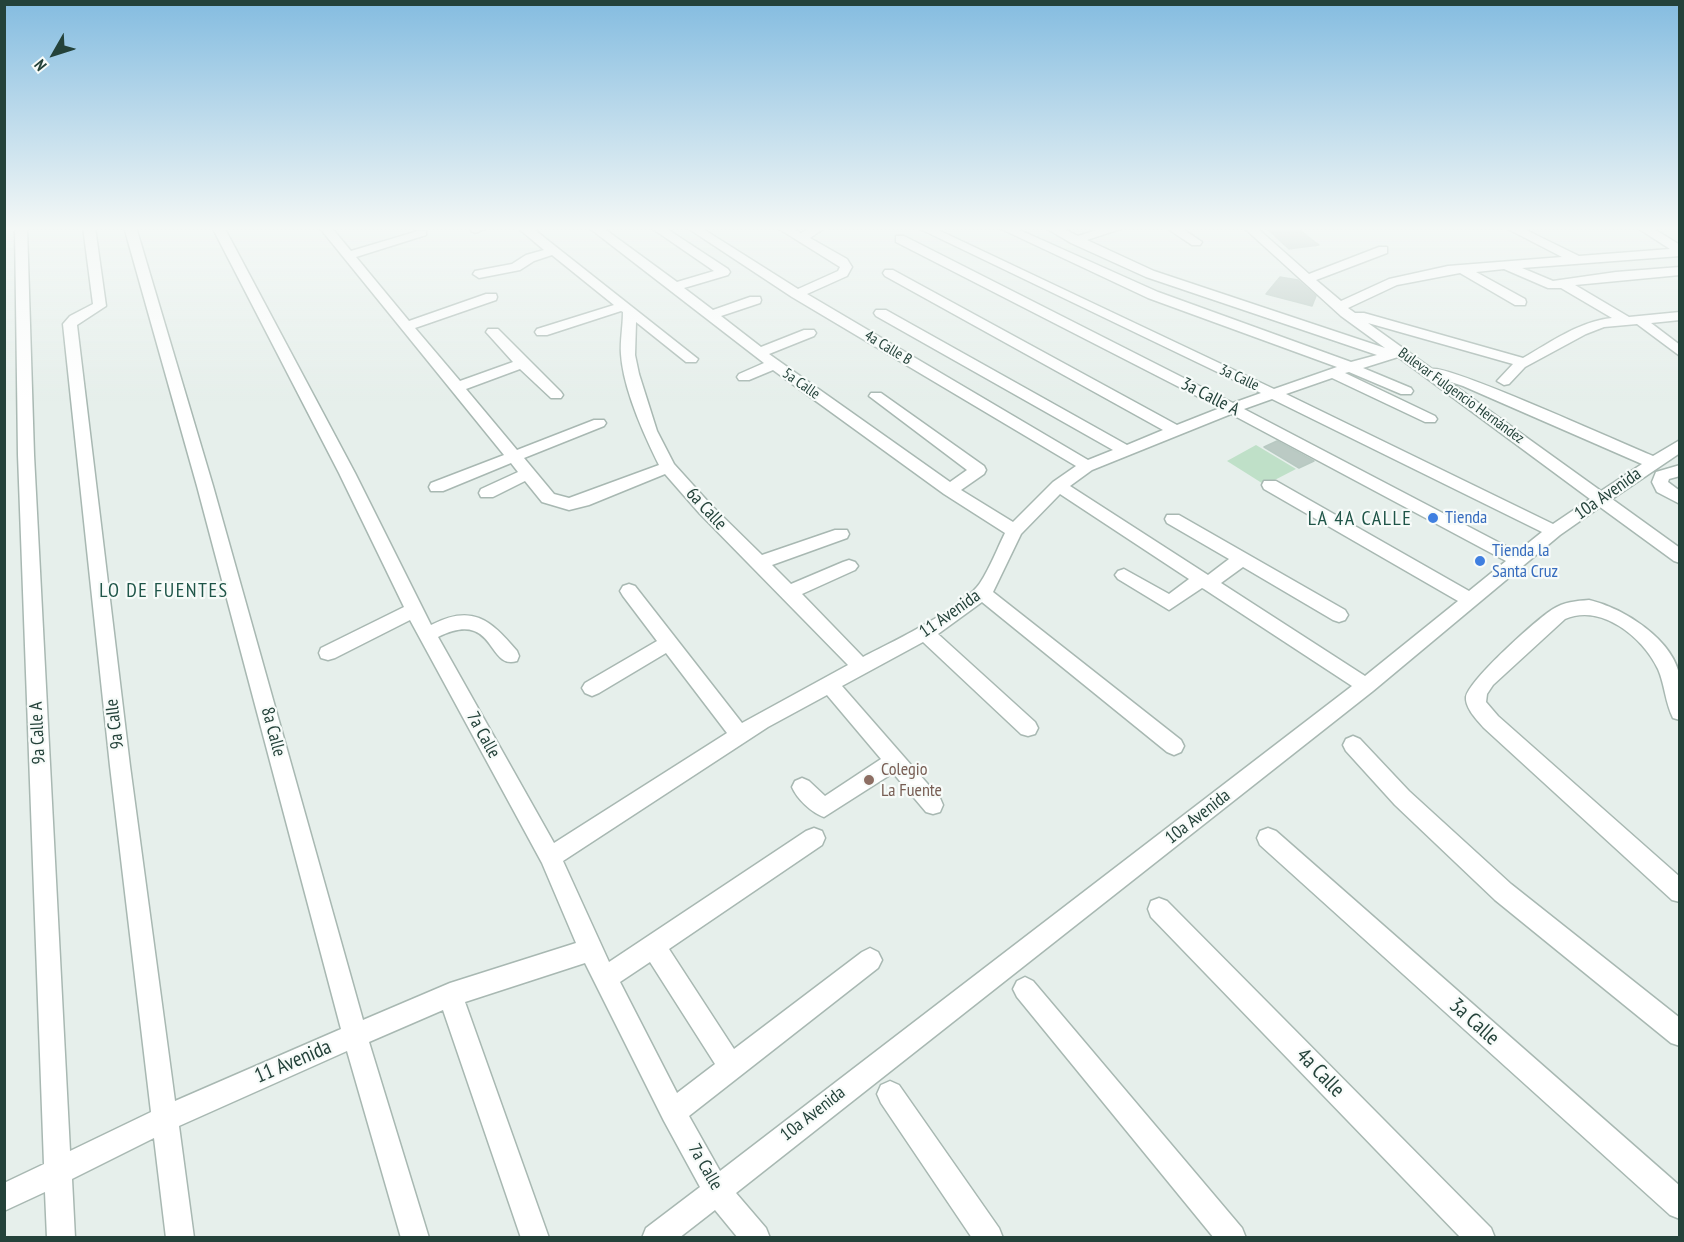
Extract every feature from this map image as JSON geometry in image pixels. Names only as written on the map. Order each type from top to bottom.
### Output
[{"type":"street","name":"9a Calle A","points":[[22,285],[26,455],[61,1238]]},
{"type":"street","name":"9a Calle","points":[[97,285],[100,306],[70,324],[122,777],[180,1238]]},
{"type":"street","name":"8a Calle","points":[[147,285],[208,497],[355,1036],[415,1238]]},
{"type":"street","name":"7a Calle","points":[[248,285],[347,473],[427,635],[550,857],[591,950],[674,1112],[716,1190],[756,1238]]},
{"type":"street","points":[[373,285],[548,498],[569,504],[583,501],[668,467]]},
{"type":"street","points":[[596,285],[690,359]]},
{"type":"street","name":"5a Calle","points":[[672,285],[774,364],[950,490],[1014,531]]},
{"type":"street","points":[[675,287],[682,285]]},
{"type":"street","name":"4a Calle B","points":[[783,285],[1087,466]]},
{"type":"street","points":[[797,294],[817,285]]},
{"type":"street","points":[[911,285],[1175,430]]},
{"type":"street","name":"3a Calle A","points":[[990,285],[1232,408],[1517,560]]},
{"type":"street","name":"3a Calle","points":[[1044,285],[1554,531]]},
{"type":"street","points":[[1130,285],[1350,367],[1406,391]]},
{"type":"street","points":[[1182,285],[1396,353]]},
{"type":"street","name":"Bulevar Fulgencio Hernández","points":[[1315,285],[1396,353],[1424,369],[1680,557]]},
{"type":"street","points":[[1343,310],[1388,285]]},
{"type":"street","points":[[1490,285],[1520,302]]},
{"type":"street","points":[[1558,285],[1625,320]]},
{"type":"street","points":[[408,326],[491,297]]},
{"type":"street","points":[[711,315],[755,300]]},
{"type":"street","points":[[542,332],[626,308]]},
{"type":"street","name":"6a Calle","points":[[626,308],[628,355],[632,374],[650,431],[668,467],[758,563],[861,667]]},
{"type":"street","points":[[1343,310],[1522,362],[1527,362],[1591,327],[1625,320],[1680,316]]},
{"type":"street","points":[[881,313],[1123,449]]},
{"type":"street","points":[[1640,320],[1680,352]]},
{"type":"street","points":[[493,332],[556,395]]},
{"type":"street","points":[[759,353],[809,333]]},
{"type":"street","name":"11 Avenida","points":[[550,857],[739,734],[924,633],[969,604],[982,593],[997,569],[1014,531],[1059,486],[1087,466],[1123,449],[1232,408],[1396,353]]},
{"type":"street","points":[[1504,381],[1522,362]]},
{"type":"street","points":[[458,387],[522,363]]},
{"type":"street","points":[[744,377],[774,364]]},
{"type":"street","points":[[1424,369],[1468,383],[1654,463]]},
{"type":"street","points":[[1333,373],[1430,419]]},
{"type":"street","points":[[876,396],[978,472],[950,490]]},
{"type":"street","points":[[437,487],[598,423]]},
{"type":"street","name":"10a Avenida","points":[[656,1238],[1366,686],[1554,531],[1680,445]]},
{"type":"street","points":[[1680,470],[1662,476],[1660,482],[1663,488],[1680,500]]},
{"type":"street","points":[[487,493],[526,474]]},
{"type":"street","points":[[1270,485],[1471,600]]},
{"type":"street","points":[[1059,486],[1366,686]]},
{"type":"street","points":[[1173,519],[1339,615]]},
{"type":"street","points":[[758,563],[841,534]]},
{"type":"street","points":[[1124,575],[1169,603],[1242,559]]},
{"type":"street","points":[[789,592],[849,566]]},
{"type":"street","points":[[629,591],[739,734]]},
{"type":"street","points":[[982,593],[1174,746]]},
{"type":"street","points":[[1680,712],[1666,665],[1655,648],[1613,614],[1599,608],[1584,606],[1573,607],[1559,614],[1486,680],[1476,691],[1475,698],[1480,710],[1680,892]]},
{"type":"street","points":[[328,653],[414,610]]},
{"type":"street","points":[[427,635],[459,621],[477,622],[489,630],[510,656]]},
{"type":"street","points":[[924,633],[1028,728]]},
{"type":"street","points":[[592,688],[668,644]]},
{"type":"street","points":[[829,684],[933,805]]},
{"type":"street","points":[[1353,745],[1402,798],[1503,892],[1680,1034]]},
{"type":"street","points":[[802,787],[824,808],[895,762]]},
{"type":"street","points":[[606,978],[814,838]]},
{"type":"street","name":"3a Calle","points":[[1268,838],[1680,1206]]},
{"type":"street","name":"4a Calle","points":[[1159,909],[1481,1238]]},
{"type":"street","points":[[653,946],[731,1067]]},
{"type":"street","name":"11 Avenida","points":[[4,1198],[164,1119],[450,995],[591,950]]},
{"type":"street","points":[[674,1112],[870,960]]},
{"type":"street","points":[[1025,989],[1233,1238]]},
{"type":"street","points":[[450,995],[535,1238]]},
{"type":"street","points":[[890,1094],[989,1238]]},
{"type":"green space","points":[[1256,445],[1296,469],[1265,485],[1227,461]]},
{"type":"building","points":[[1273,285],[1304,285],[1316,296],[1312,306],[1266,294]]},
{"type":"building","points":[[1277,441],[1314,461],[1299,468],[1264,447]]},
{"type":"place","name":"Tienda","points":[[1433,518]]},
{"type":"place","name":"Tienda la Santa Cruz","points":[[1480,561]]},
{"type":"place","name":"Colegio La Fuente","points":[[869,780]]},
{"type":"district","name":"LA 4A CALLE","points":[[1360,519]]},
{"type":"district","name":"LO DE FUENTES","points":[[164,591]]}]
